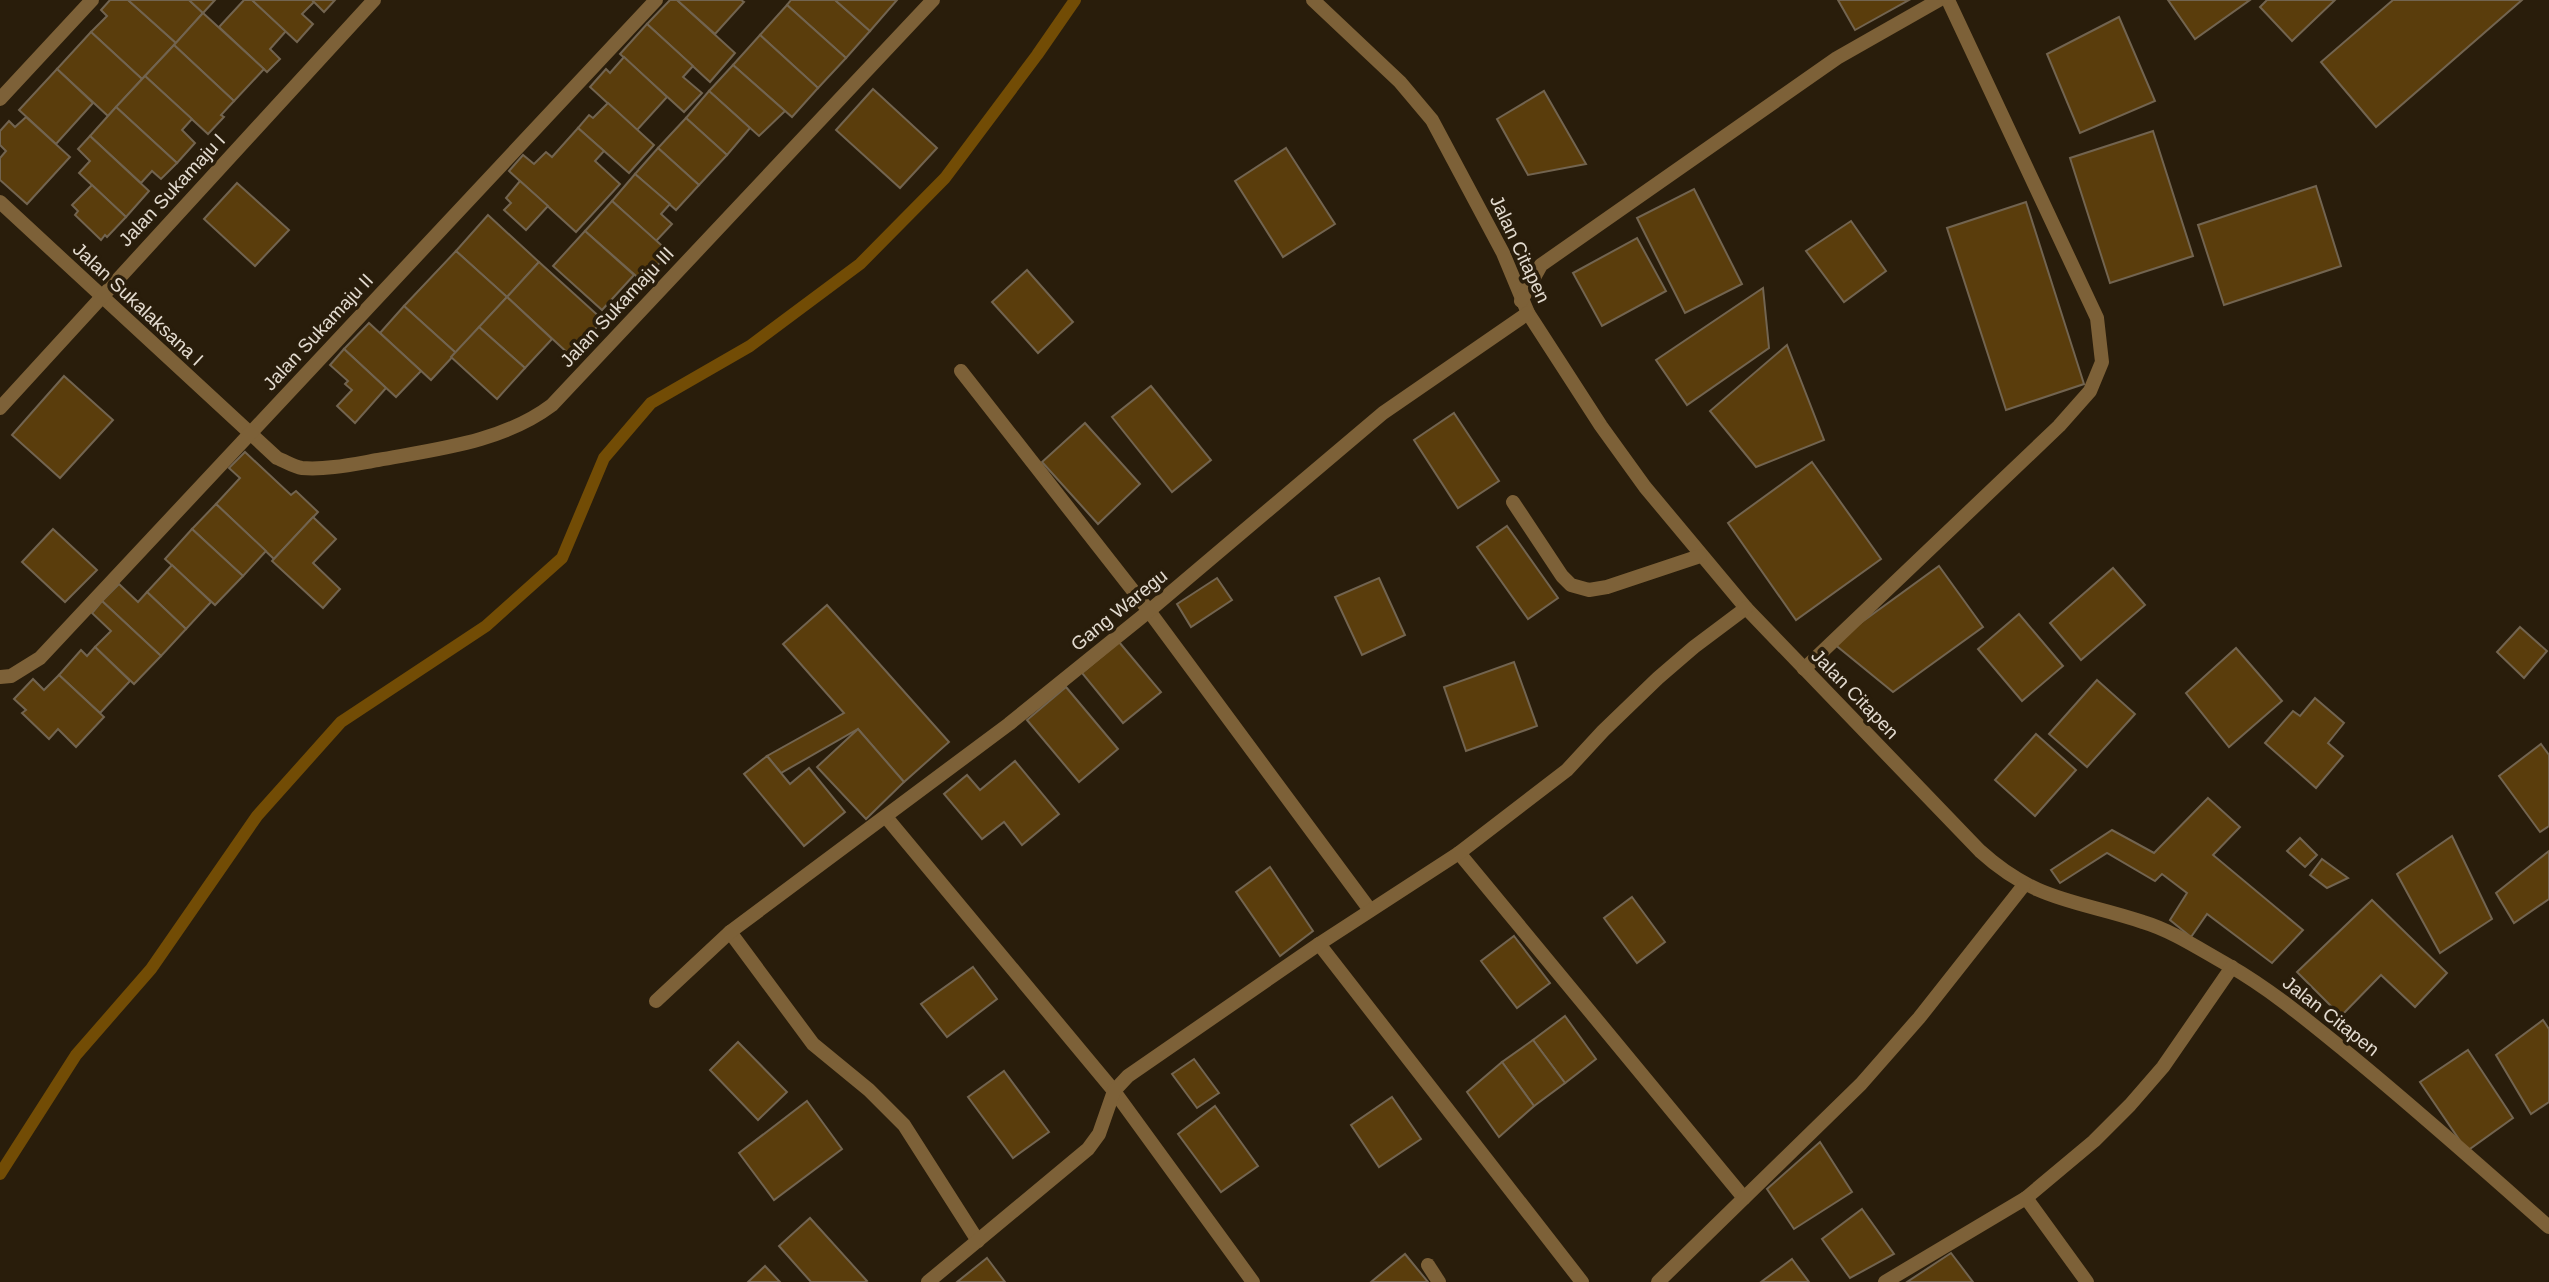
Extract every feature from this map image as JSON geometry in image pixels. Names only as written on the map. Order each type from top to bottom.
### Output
[{"type":"street","points":[[0,99],[92,0]]},
{"type":"street","name":"Jalan Sukamaju I","points":[[0,408],[374,0]]},
{"type":"street","name":"Jalan Sukamaju II","points":[[0,677],[11,676],[40,659],[656,0]]},
{"type":"street","name":"Jalan Sukamaju III","points":[[250,434],[277,458],[300,468],[321,468],[418,453],[472,441],[497,435],[533,419],[552,405],[933,0]]},
{"type":"street","name":"Jalan Citapen","points":[[1313,0],[1400,82],[1432,120],[1503,253],[1525,307],[1601,426],[1645,487],[1746,608],[1980,851],[2024,885],[2062,900],[2145,922],[2232,967],[2281,999],[2397,1093],[2549,1227]]},
{"type":"street","points":[[1525,307],[1541,265],[1837,58],[1940,0]]},
{"type":"street","points":[[1804,669],[2059,426],[2090,391],[2102,362],[2097,318],[1948,0]]},
{"type":"street","name":"Jalan Sukalaksana I","points":[[0,202],[250,434]]},
{"type":"street","name":"Gang Waregu","points":[[656,1001],[730,933],[1009,724],[1149,611],[1383,413],[1525,307]]},
{"type":"street","points":[[961,370],[1149,611],[1370,910]]},
{"type":"street","points":[[1513,502],[1562,576],[1571,585],[1589,590],[1606,587],[1700,556]]},
{"type":"street","points":[[928,1282],[1088,1150],[1099,1134],[1114,1090],[1128,1076],[1319,944],[1460,853],[1567,770],[1658,678],[1746,608]]},
{"type":"street","points":[[886,817],[1114,1090],[1253,1282]]},
{"type":"street","points":[[1460,853],[1744,1198]]},
{"type":"street","points":[[1658,1282],[1861,1084],[1919,1018],[2024,885]]},
{"type":"street","points":[[730,933],[813,1044],[869,1090],[904,1125],[978,1241]]},
{"type":"street","points":[[1319,944],[1582,1282]]},
{"type":"street","points":[[1885,1282],[2026,1198],[2094,1141],[2163,1067],[2232,967]]},
{"type":"street","points":[[2026,1198],[2087,1282]]},
{"type":"street","points":[[1428,1265],[1439,1282]]},
{"type":"building","points":[[110,0],[128,0],[176,43],[142,79],[91,32],[107,16],[101,10]]},
{"type":"building","points":[[128,0],[189,0],[203,13],[176,43]]},
{"type":"building","points":[[189,0],[215,0],[203,13]]},
{"type":"building","points":[[244,0],[252,0],[286,31],[270,49],[280,59],[267,72],[219,27]]},
{"type":"building","points":[[252,0],[312,0],[314,2],[302,14],[313,24],[297,42]]},
{"type":"building","points":[[312,0],[335,0],[324,12]]},
{"type":"building","points":[[670,0],[677,0],[735,53],[710,82],[647,24]]},
{"type":"building","points":[[677,0],[741,0],[744,2],[715,34]]},
{"type":"building","points":[[791,0],[835,0],[870,31],[846,58],[787,5]]},
{"type":"building","points":[[835,0],[897,0],[870,31]]},
{"type":"building","points":[[1838,0],[1909,0],[1855,30]]},
{"type":"building","points":[[2168,0],[2250,0],[2195,39]]},
{"type":"building","points":[[2267,0],[2335,0],[2292,41],[2260,7]]},
{"type":"building","points":[[2393,0],[2522,0],[2376,127],[2321,62]]},
{"type":"building","points":[[787,5],[846,58],[818,88],[760,35]]},
{"type":"building","points":[[203,13],[264,69],[234,101],[174,45]]},
{"type":"building","points":[[2119,17],[2155,101],[2080,133],[2047,54]]},
{"type":"building","points":[[647,24],[693,66],[683,77],[702,93],[684,112],[620,54]]},
{"type":"building","points":[[91,32],[142,79],[108,116],[57,69]]},
{"type":"building","points":[[760,35],[818,88],[792,117],[733,65]]},
{"type":"building","points":[[174,45],[234,101],[208,134],[145,76]]},
{"type":"building","points":[[624,57],[667,97],[637,130],[590,87],[606,69],[610,73]]},
{"type":"building","points":[[733,65],[785,111],[759,136],[709,91]]},
{"type":"building","points":[[57,69],[93,103],[56,144],[19,110]]},
{"type":"building","points":[[145,76],[192,119],[182,130],[195,143],[177,163],[116,107]]},
{"type":"building","points":[[873,89],[937,148],[900,188],[836,130]]},
{"type":"building","points":[[709,91],[750,128],[727,155],[686,118]]},
{"type":"building","points":[[1544,91],[1586,164],[1528,175],[1497,119]]},
{"type":"building","points":[[608,103],[654,145],[629,173],[578,128],[589,115],[593,118]]},
{"type":"building","points":[[116,107],[177,163],[161,179],[152,171],[141,183],[90,136]]},
{"type":"building","points":[[26,117],[70,157],[27,204],[0,180],[0,158],[6,151],[0,145],[0,131],[9,121],[15,127]]},
{"type":"building","points":[[686,118],[727,155],[699,185],[658,148]]},
{"type":"building","points":[[578,128],[604,151],[595,161],[620,184],[576,232],[509,171],[523,155],[534,164],[546,152],[552,157]]},
{"type":"building","points":[[2153,131],[2193,256],[2110,283],[2070,158]]},
{"type":"building","points":[[90,136],[149,191],[126,217],[79,173],[90,161],[78,149]]},
{"type":"building","points":[[658,148],[699,185],[676,210],[635,174]]},
{"type":"building","points":[[1286,148],[1335,224],[1283,257],[1235,181]]},
{"type":"building","points":[[635,174],[670,204],[661,214],[672,224],[656,241],[612,201]]},
{"type":"building","points":[[520,181],[548,206],[526,230],[504,210],[511,203],[506,198]]},
{"type":"building","points":[[237,183],[289,230],[255,266],[204,219]]},
{"type":"building","points":[[92,185],[126,217],[101,240],[75,215],[78,211],[72,205]]},
{"type":"building","points":[[2316,186],[2341,266],[2224,305],[2198,225]]},
{"type":"building","points":[[1694,189],[1742,284],[1685,313],[1637,218]]},
{"type":"building","points":[[612,201],[669,252],[643,282],[585,231]]},
{"type":"building","points":[[2026,202],[2084,384],[2006,410],[1947,228]]},
{"type":"building","points":[[488,215],[539,262],[507,297],[456,251]]},
{"type":"building","points":[[1851,221],[1886,271],[1844,302],[1806,251]]},
{"type":"building","points":[[585,231],[634,275],[602,310],[553,266]]},
{"type":"building","points":[[1637,238],[1666,291],[1602,326],[1573,273]]},
{"type":"building","points":[[456,251],[507,297],[456,353],[404,306]]},
{"type":"building","points":[[539,262],[603,320],[571,356],[507,297]]},
{"type":"building","points":[[1027,270],[1073,322],[1038,353],[992,302]]},
{"type":"building","points":[[1763,288],[1769,348],[1687,405],[1656,360]]},
{"type":"building","points":[[507,297],[552,339],[525,368],[479,327]]},
{"type":"building","points":[[404,306],[456,353],[431,380],[380,333]]},
{"type":"building","points":[[369,323],[421,371],[396,397],[344,349]]},
{"type":"building","points":[[479,327],[525,368],[497,399],[451,357]]},
{"type":"building","points":[[1787,345],[1824,440],[1756,467],[1710,411]]},
{"type":"building","points":[[344,349],[386,388],[355,423],[337,406],[352,390],[345,384],[348,381],[330,365]]},
{"type":"building","points":[[64,376],[113,420],[60,478],[12,435]]},
{"type":"building","points":[[1151,386],[1211,460],[1172,492],[1112,417]]},
{"type":"building","points":[[1454,413],[1499,481],[1458,508],[1414,440]]},
{"type":"building","points":[[1085,423],[1140,484],[1098,524],[1042,462]]},
{"type":"building","points":[[245,452],[291,495],[296,491],[318,512],[274,559],[216,504],[240,478],[229,468]]},
{"type":"building","points":[[1812,462],[1881,559],[1796,620],[1728,523]]},
{"type":"building","points":[[216,504],[266,551],[243,576],[192,529]]},
{"type":"building","points":[[313,517],[336,539],[313,563],[340,589],[323,608],[272,561]]},
{"type":"building","points":[[1507,526],[1558,598],[1528,619],[1477,547]]},
{"type":"building","points":[[53,529],[97,570],[65,602],[22,562]]},
{"type":"building","points":[[192,529],[243,576],[215,605],[165,559]]},
{"type":"building","points":[[172,565],[211,602],[186,629],[147,592]]},
{"type":"building","points":[[1939,566],[1983,627],[1893,692],[1833,643]]},
{"type":"building","points":[[2113,568],[2145,605],[2081,660],[2050,623]]},
{"type":"building","points":[[1217,578],[1232,600],[1191,627],[1177,604]]},
{"type":"building","points":[[1379,578],[1405,635],[1362,655],[1335,597]]},
{"type":"building","points":[[119,584],[138,602],[147,592],[186,629],[161,656],[102,601]]},
{"type":"building","points":[[102,601],[161,656],[134,684],[95,647],[111,631],[92,613]]},
{"type":"building","points":[[827,605],[949,742],[904,782],[858,729],[781,773],[767,756],[844,713],[783,644]]},
{"type":"building","points":[[2019,614],[2063,666],[2022,701],[1978,649]]},
{"type":"building","points":[[2520,627],[2547,651],[2524,678],[2497,652]]},
{"type":"building","points":[[1119,642],[1161,692],[1123,723],[1082,673]]},
{"type":"building","points":[[95,647],[130,681],[100,713],[59,675],[81,650],[87,656]]},
{"type":"building","points":[[2236,648],[2282,701],[2229,747],[2186,693]]},
{"type":"building","points":[[1514,662],[1537,726],[1466,751],[1444,687]]},
{"type":"building","points":[[59,675],[104,717],[76,747],[58,729],[49,739],[22,713],[26,710],[14,699],[33,679],[44,690]]},
{"type":"building","points":[[2097,680],[2135,714],[2087,767],[2049,734]]},
{"type":"building","points":[[1066,687],[1118,749],[1079,782],[1027,720]]},
{"type":"building","points":[[2315,698],[2344,723],[2328,743],[2343,756],[2316,788],[2265,743],[2293,711],[2300,716]]},
{"type":"building","points":[[858,729],[904,782],[866,819],[817,767]]},
{"type":"building","points":[[2036,734],[2076,770],[2035,816],[1995,780]]},
{"type":"building","points":[[2541,744],[2549,755],[2549,826],[2540,832],[2499,776]]},
{"type":"building","points":[[767,756],[790,784],[809,768],[845,812],[804,846],[744,774]]},
{"type":"building","points":[[1015,761],[1059,814],[1022,845],[1004,822],[982,839],[944,794],[967,775],[980,790]]},
{"type":"building","points":[[2208,798],[2240,827],[2213,855],[2303,930],[2272,963],[2207,914],[2191,937],[2170,920],[2187,893],[2162,874],[2155,881],[2107,853],[2060,883],[2051,870],[2112,830],[2154,853]]},
{"type":"building","points":[[2452,836],[2492,919],[2440,953],[2397,874]]},
{"type":"building","points":[[2300,838],[2317,855],[2305,867],[2287,851]]},
{"type":"building","points":[[2549,851],[2549,899],[2514,923],[2496,893]]},
{"type":"building","points":[[2322,859],[2348,878],[2327,888],[2310,875]]},
{"type":"building","points":[[1270,867],[1313,931],[1280,956],[1236,892]]},
{"type":"building","points":[[1632,897],[1665,942],[1637,963],[1604,918]]},
{"type":"building","points":[[2372,900],[2447,973],[2415,1007],[2381,975],[2341,1016],[2297,972]]},
{"type":"building","points":[[1514,936],[1550,983],[1517,1008],[1481,961]]},
{"type":"building","points":[[973,967],[997,999],[947,1037],[921,1004]]},
{"type":"building","points":[[1565,1016],[1596,1059],[1565,1083],[1533,1040]]},
{"type":"building","points":[[2543,1020],[2549,1029],[2549,1102],[2531,1114],[2496,1055]]},
{"type":"building","points":[[1533,1040],[1565,1083],[1534,1106],[1502,1062]]},
{"type":"building","points":[[738,1042],[787,1092],[758,1120],[710,1070]]},
{"type":"building","points":[[2468,1050],[2513,1118],[2467,1151],[2420,1082]]},
{"type":"building","points":[[1194,1059],[1219,1093],[1197,1108],[1172,1074]]},
{"type":"building","points":[[1502,1062],[1534,1106],[1499,1137],[1467,1092]]},
{"type":"building","points":[[1004,1071],[1049,1132],[1013,1158],[968,1097]]},
{"type":"building","points":[[1392,1097],[1421,1139],[1379,1167],[1351,1125]]},
{"type":"building","points":[[807,1101],[842,1149],[774,1200],[739,1153]]},
{"type":"building","points":[[1215,1106],[1258,1166],[1221,1192],[1178,1134]]},
{"type":"building","points":[[1820,1142],[1852,1192],[1794,1229],[1767,1189]]},
{"type":"building","points":[[1862,1209],[1894,1254],[1850,1278],[1822,1239]]},
{"type":"building","points":[[810,1218],[867,1281],[811,1282],[779,1246]]},
{"type":"building","points":[[1951,1253],[1973,1282],[1907,1282]]},
{"type":"building","points":[[1405,1254],[1428,1282],[1371,1282]]},
{"type":"building","points":[[987,1258],[1005,1282],[957,1282]]},
{"type":"building","points":[[1792,1259],[1809,1282],[1761,1282]]},
{"type":"building","points":[[765,1266],[780,1282],[748,1282]]},
{"type":"waterway","points":[[0,1174],[76,1055],[151,969],[257,816],[341,722],[486,626],[562,558],[604,458],[651,403],[750,346],[860,264],[945,178],[1075,0]]}]
